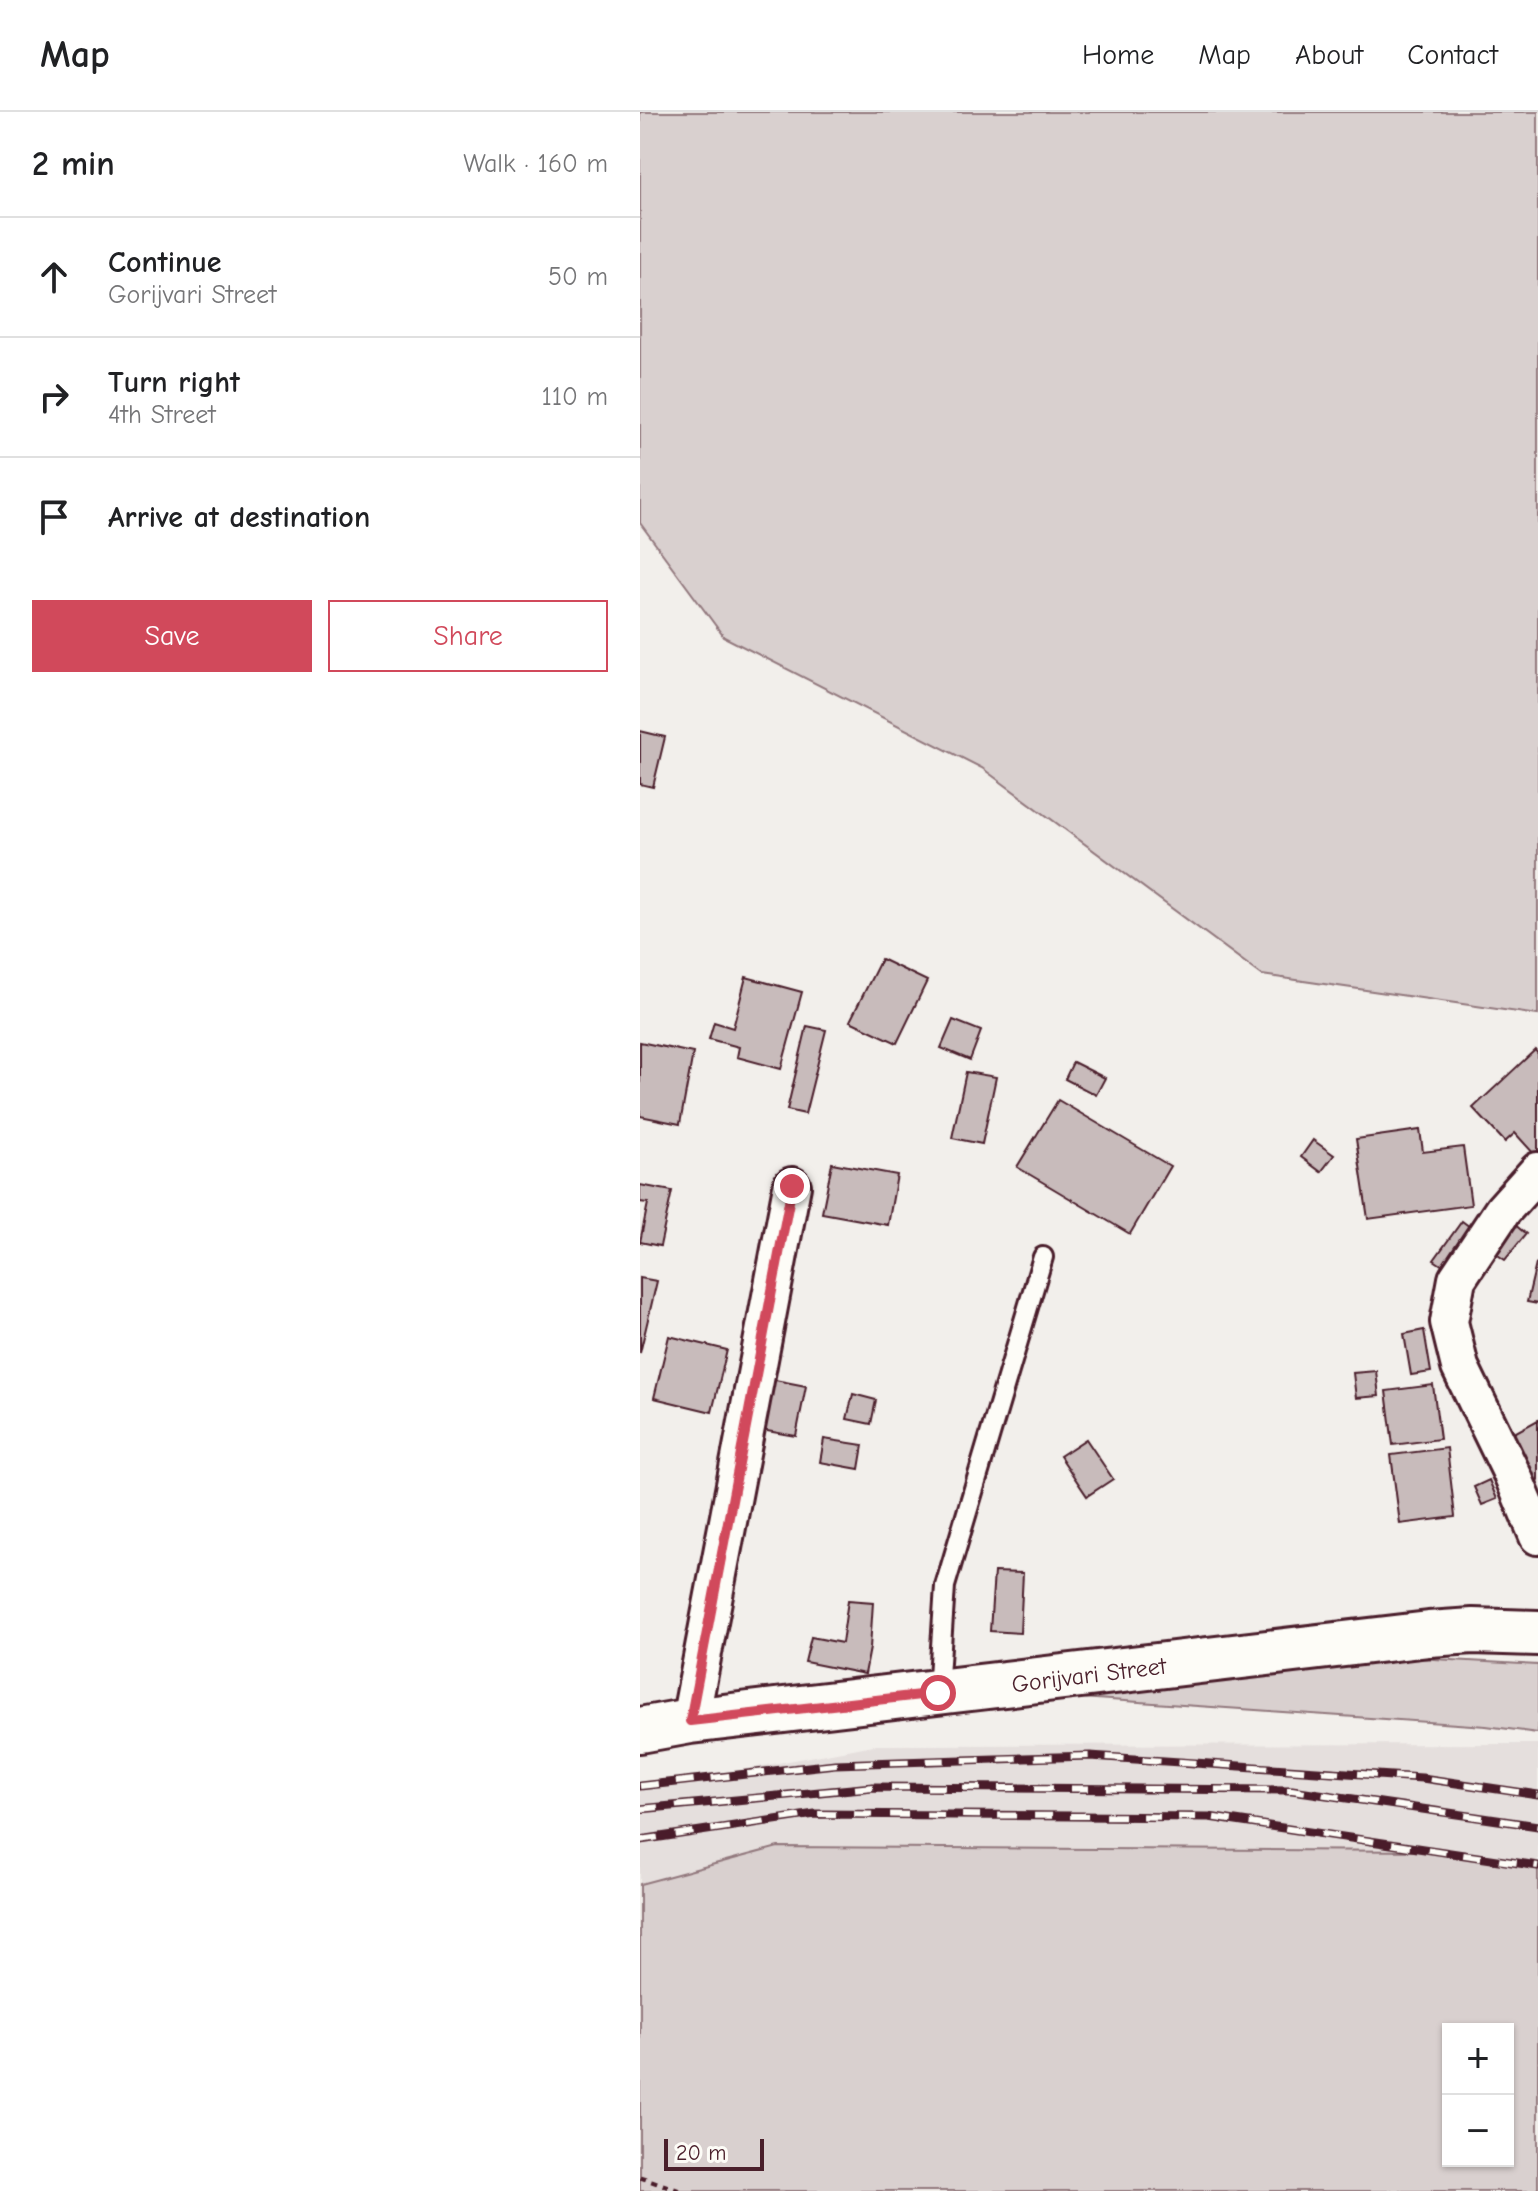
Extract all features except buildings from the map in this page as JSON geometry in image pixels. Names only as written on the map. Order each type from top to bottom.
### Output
[{"type":"main road","name":"Gorijvari Street","points":[[640,1730],[690,1721],[1429,1634],[1473,1631],[1538,1633]]},
{"type":"street","points":[[1538,1171],[1503,1210],[1457,1279],[1449,1322],[1460,1367],[1513,1476],[1538,1536]]},
{"type":"street","points":[[690,1721],[792,1186]]},
{"type":"lane","points":[[938,1693],[945,1586],[1043,1257]]},
{"type":"path","points":[[640,2177],[680,2191]]},
{"type":"shaded area","points":[[640,112],[1538,112],[1538,1015],[1262,975],[982,768],[724,637],[640,523]]},
{"type":"shaded area","points":[[1416,1658],[1538,1665],[1538,1733],[1486,1726],[1081,1698],[1284,1666]]},
{"type":"shaded area","points":[[1538,1744],[1538,1869],[778,1847],[640,1884],[640,1789],[874,1745]]},
{"type":"shaded area","points":[[778,1847],[1435,1851],[1538,1866],[1538,2191],[640,2191],[640,1884]]},
{"type":"railway","points":[[640,1786],[835,1764],[1090,1756],[1422,1778],[1538,1795]]},
{"type":"railway","points":[[640,1809],[873,1787],[1292,1790],[1538,1826]]},
{"type":"railway","points":[[640,1840],[815,1814],[1209,1817],[1538,1866]]},
{"type":"route","points":[[792,1186],[690,1721],[938,1693]]}]
